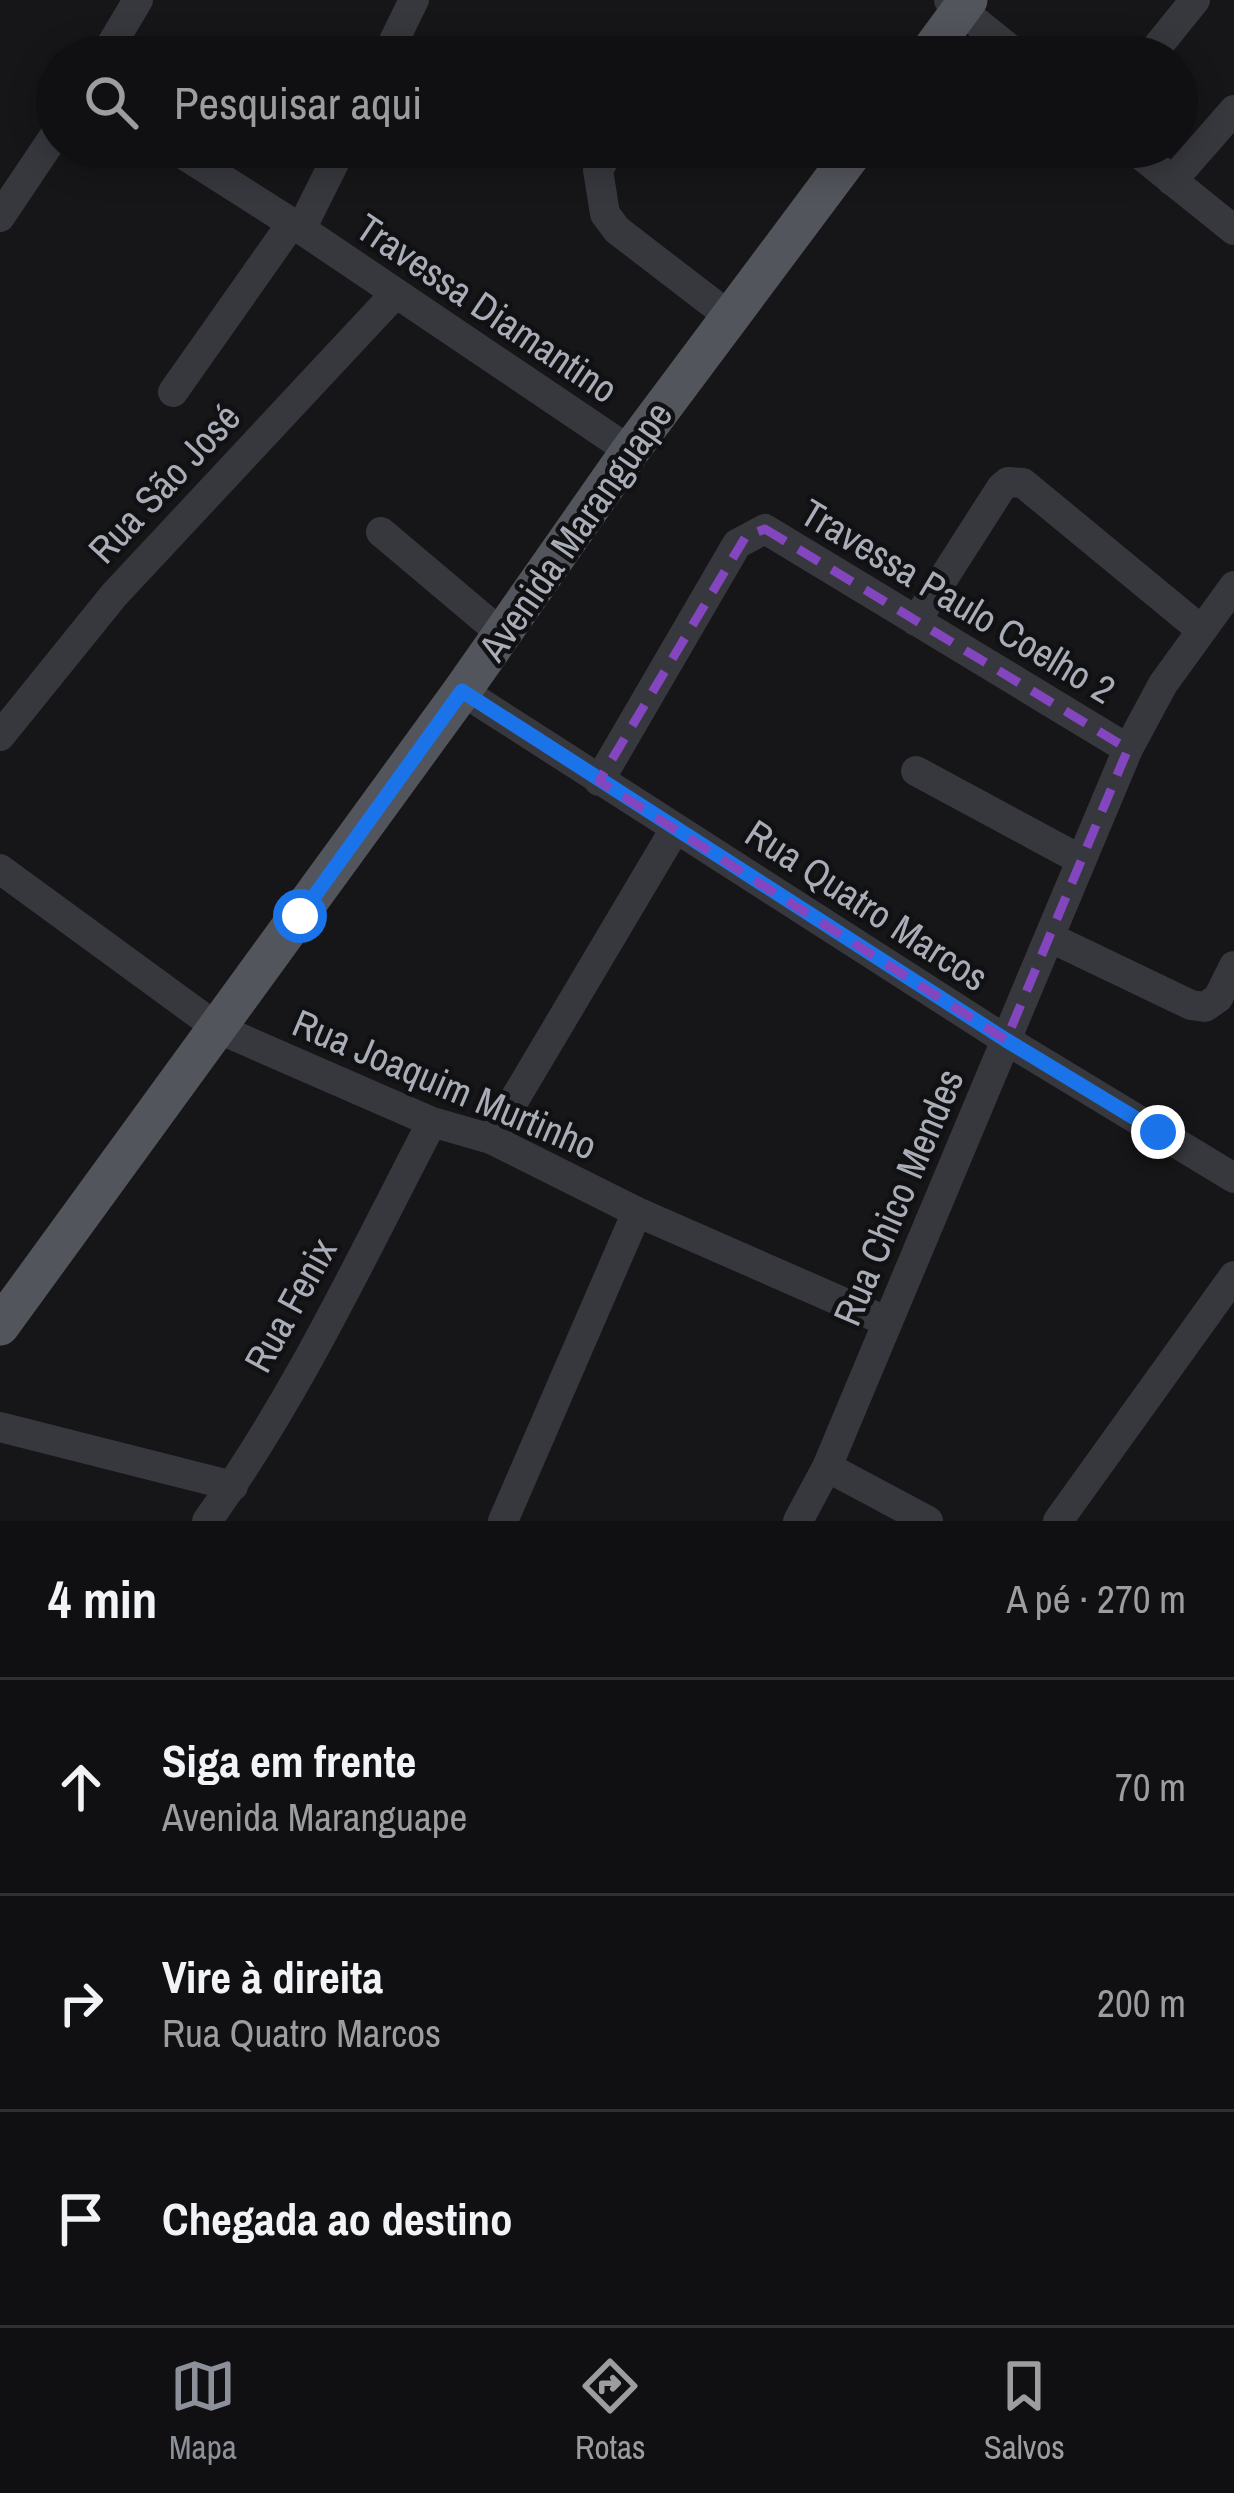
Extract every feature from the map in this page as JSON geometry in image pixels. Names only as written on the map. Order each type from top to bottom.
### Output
[{"type":"main road","points":[[939,36],[960,3]]},
{"type":"main road","name":"Avenida Maranguape","points":[[0,1326],[219,1029],[630,452],[841,168]]},
{"type":"street","points":[[117,36],[139,0]]},
{"type":"street","points":[[396,36],[414,0]]},
{"type":"street","points":[[1166,36],[1195,0]]},
{"type":"street","points":[[960,3],[997,36]]},
{"type":"street","points":[[1198,152],[1234,110]]},
{"type":"street","points":[[0,217],[36,163]]},
{"type":"street","name":"Travessa Diamantino","points":[[205,168],[630,452]]},
{"type":"street","name":"Travessa Diamantino","points":[[297,226],[329,168]]},
{"type":"street","points":[[599,168],[605,214],[617,230],[730,316]]},
{"type":"street","points":[[1155,168],[1234,230]]},
{"type":"street","points":[[1172,182],[1184,168]]},
{"type":"street","points":[[173,392],[297,226]]},
{"type":"street","name":"Rua São José","points":[[0,736],[114,595],[396,293]]},
{"type":"street","points":[[916,622],[1001,488],[1015,482],[1023,483],[1200,628]]},
{"type":"street","name":"Travessa Paulo Coelho 2","points":[[599,781],[736,544],[765,529],[1127,749]]},
{"type":"street","points":[[381,532],[502,634]]},
{"type":"street","name":"Rua Chico Mendes","points":[[798,1521],[827,1467],[1127,749],[1162,684],[1234,586]]},
{"type":"street","name":"Rua Quatro Marcos","points":[[462,691],[1006,1040],[1234,1178]]},
{"type":"street","points":[[916,771],[1081,860]]},
{"type":"street","points":[[491,1139],[675,829]]},
{"type":"street","name":"Rua Joaquim Murtinho","points":[[0,869],[219,1029],[432,1122],[491,1139],[637,1212],[888,1322]]},
{"type":"street","points":[[1049,937],[1204,1007],[1218,998],[1234,966]]},
{"type":"street","name":"Rua Fenix","points":[[207,1521],[233,1486],[329,1318],[432,1122]]},
{"type":"street","points":[[503,1521],[637,1212]]},
{"type":"street","points":[[1058,1521],[1234,1276]]},
{"type":"street","points":[[0,1427],[233,1486]]},
{"type":"street","points":[[827,1467],[928,1521]]},
{"type":"highlighted area","points":[[765,529],[1128,749],[1006,1040],[599,781],[746,536]]},
{"type":"route","points":[[300,916],[462,691],[1006,1040],[1158,1132]]}]
